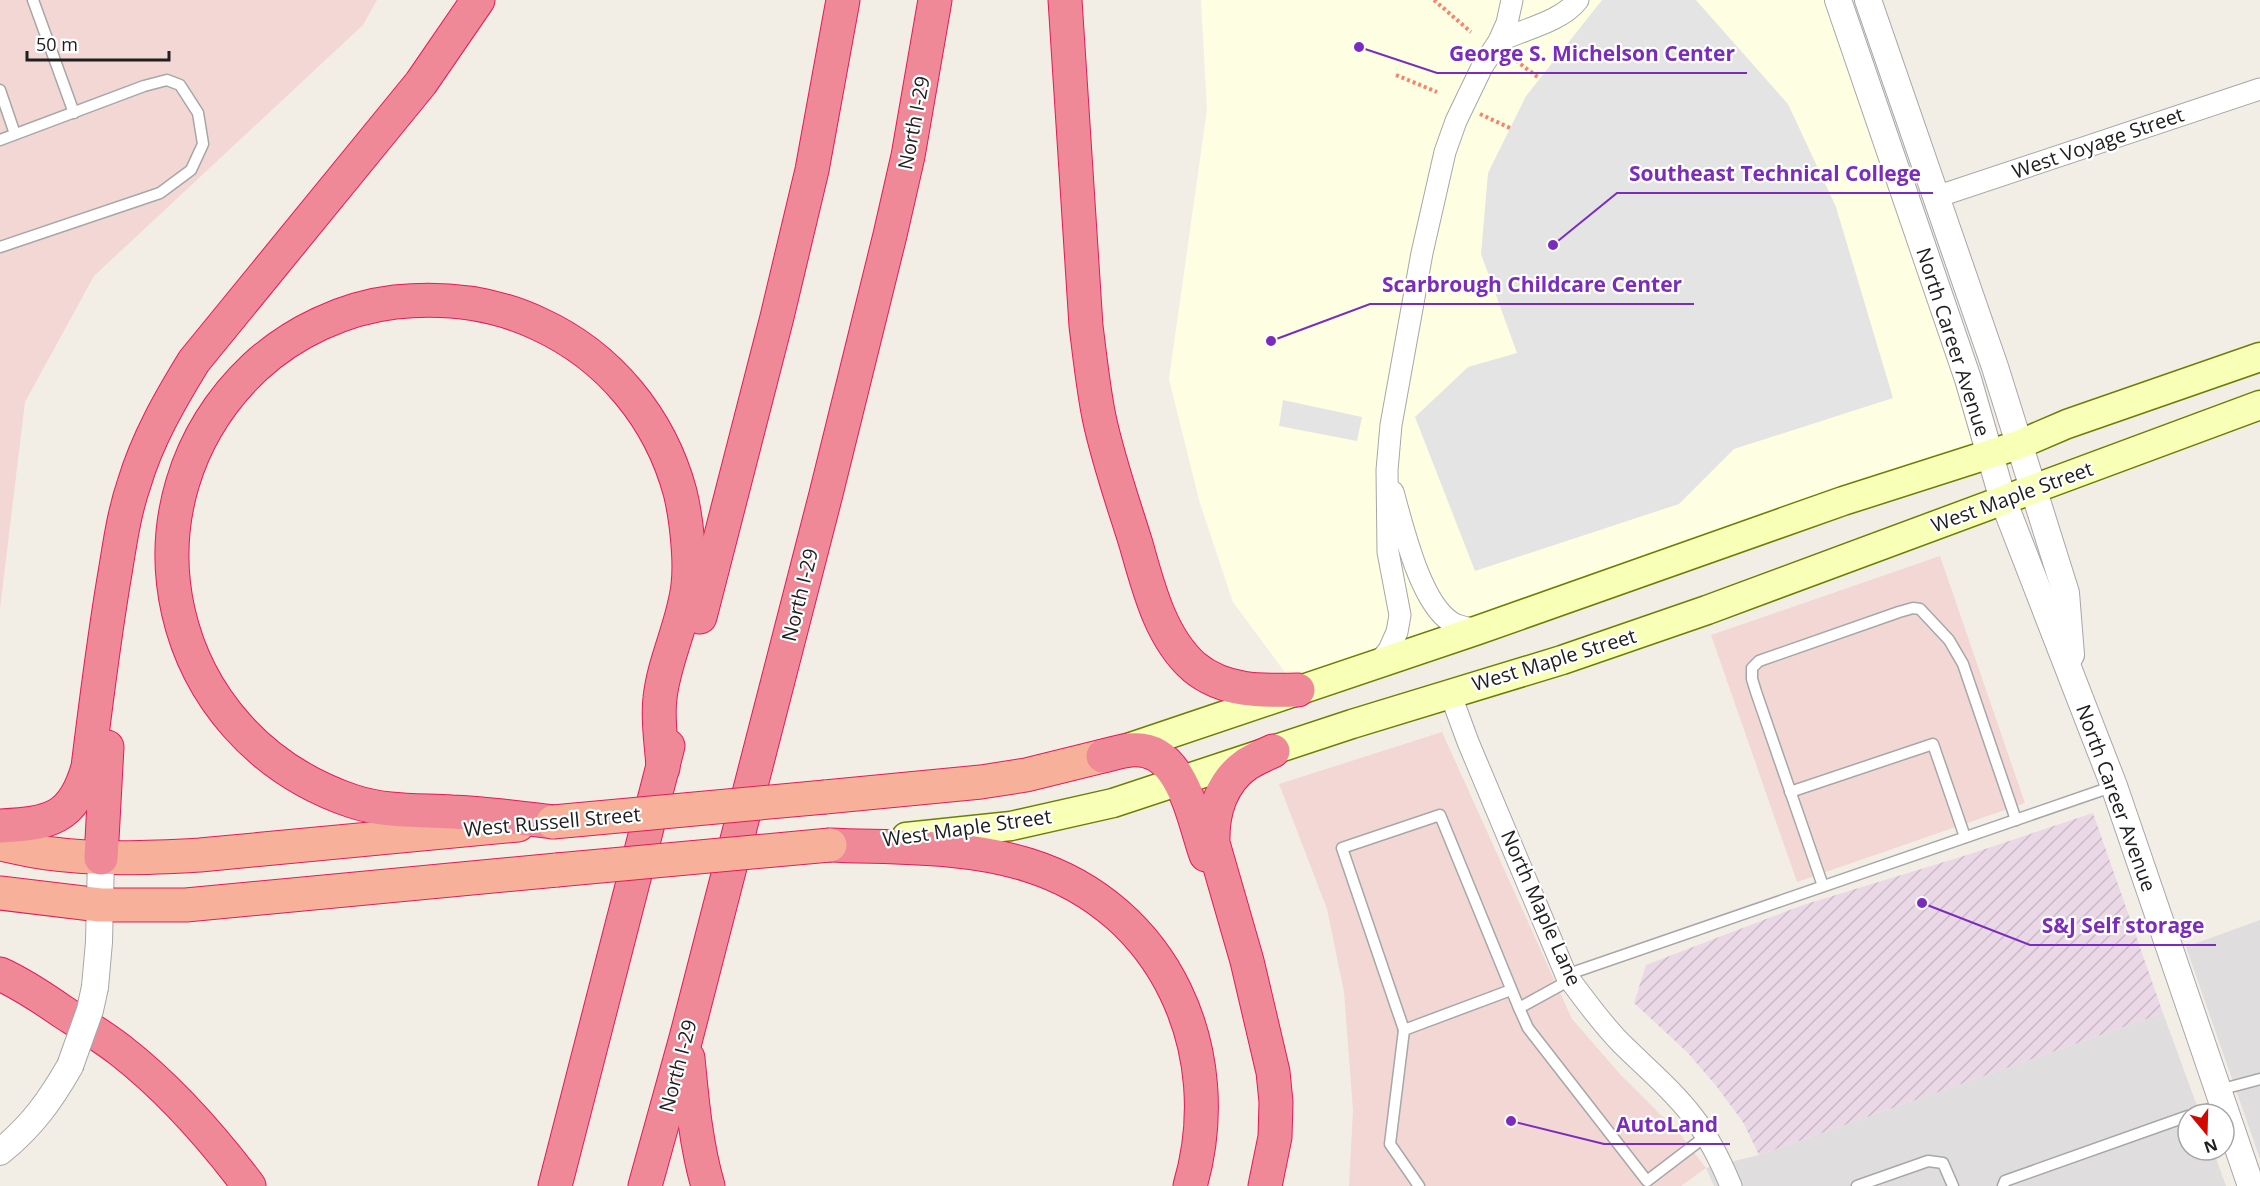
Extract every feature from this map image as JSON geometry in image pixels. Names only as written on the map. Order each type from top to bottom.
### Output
[{"type":"highway","points":[[0,826],[46,821],[63,813],[75,800],[84,783],[121,534],[131,494],[146,450],[170,400],[194,362],[421,83],[478,0]]},
{"type":"highway","points":[[555,1186],[663,768],[812,170],[843,0]]},
{"type":"highway","name":"North I-29","points":[[645,1186],[686,1038],[890,235],[910,144],[935,0]]},
{"type":"highway","points":[[1065,0],[1086,326],[1092,371],[1109,459],[1150,592],[1178,650],[1195,667],[1214,679],[1234,687],[1259,691],[1298,690]]},
{"type":"highway","points":[[553,822],[453,812],[383,809],[323,790],[296,776],[268,757],[245,736],[216,701],[189,651],[179,618],[172,579],[172,541],[176,507],[185,473],[200,437],[218,408],[240,381],[265,358],[320,323],[352,311],[404,301],[454,300],[489,306],[522,315],[557,332],[589,353],[612,373],[634,399],[654,428],[669,458],[680,491],[686,534],[688,584],[660,699],[663,768]]},
{"type":"highway","points":[[101,858],[115,571]]},
{"type":"highway","points":[[1103,756],[1131,749],[1143,750],[1170,764],[1181,781],[1258,1007]]},
{"type":"highway","points":[[1264,1186],[1275,1137],[1276,1102],[1268,1041],[1213,843],[1212,824],[1216,807],[1234,777],[1246,765],[1273,751]]},
{"type":"highway","name":"West Russell Street","points":[[0,844],[45,853],[101,858],[200,855],[981,782],[1026,775],[1103,756]]},
{"type":"highway","points":[[0,893],[100,905],[186,905],[830,845],[963,852],[998,857],[1029,865],[1060,877],[1089,894],[1116,914],[1140,938],[1160,965],[1177,994],[1190,1026],[1198,1060],[1202,1095],[1202,1129],[1190,1186]]},
{"type":"highway","points":[[0,974],[39,996],[120,1050],[158,1083],[192,1118],[230,1159],[249,1186]]},
{"type":"highway","points":[[686,1038],[693,1110],[708,1186]]},
{"type":"main road","points":[[1103,756],[1478,630],[1843,501],[2018,444],[2067,423],[2260,357]]},
{"type":"main road","name":"West Maple Street","points":[[830,845],[1011,826],[1113,803],[1450,693],[1562,660],[1707,610],[2260,405]]},
{"type":"street","points":[[1504,48],[1512,0]]},
{"type":"street","points":[[1377,664],[1389,650],[1397,632],[1400,615],[1388,552],[1387,470],[1391,425],[1422,254],[1445,152],[1482,67],[1504,48],[1518,31],[1553,19],[1566,12],[1578,0]]},
{"type":"street","name":"North Career Avenue","points":[[1838,0],[1971,389],[2003,500],[2114,786],[2251,1186]]},
{"type":"street","name":"North Career Avenue","points":[[1868,0],[1995,367],[2066,593],[2073,682]]},
{"type":"street","name":"West Voyage Street","points":[[1936,197],[2260,88]]},
{"type":"street","points":[[1387,470],[1421,580],[1431,601],[1453,624],[1478,630]]},
{"type":"street","name":"North Maple Lane","points":[[1450,693],[1468,742],[1568,977],[1590,1008],[1620,1042],[1668,1088],[1694,1117],[1714,1147],[1731,1186]]},
{"type":"street","points":[[0,1152],[34,1121],[51,1100],[70,1066],[90,1010],[95,987],[101,858]]},
{"type":"lane","points":[[33,0],[74,113]]},
{"type":"lane","points":[[0,140],[144,86],[167,80],[180,86],[198,113],[203,144],[191,170],[160,193],[0,247]]},
{"type":"lane","points":[[0,90],[15,134]]},
{"type":"lane","points":[[1823,886],[1756,692],[1752,679],[1752,668],[1759,661],[1912,608],[1920,609],[1949,640],[1963,664],[2016,820]]},
{"type":"lane","points":[[1790,792],[1933,744],[1965,837]]},
{"type":"lane","points":[[1519,1008],[1568,977],[2114,786]]},
{"type":"lane","points":[[1419,1186],[1390,1144],[1404,1030],[1342,848],[1440,815],[1528,1028],[1644,1184],[1707,1136]]},
{"type":"lane","points":[[1404,1030],[1511,990]]},
{"type":"lane","points":[[2213,1102],[2260,1079]]},
{"type":"lane","points":[[2003,1186],[2005,1181],[2176,1120]]},
{"type":"lane","points":[[1857,1186],[1928,1161],[1943,1163],[1953,1186]]},
{"type":"path","points":[[1434,0],[1472,32]]},
{"type":"path","points":[[1504,48],[1539,78]]},
{"type":"path","points":[[1396,75],[1437,92]]},
{"type":"path","points":[[1476,112],[1510,128]]},
{"type":"shaded area","points":[[0,0],[377,0],[363,25],[94,276],[25,402],[0,609]]},
{"type":"shaded area","points":[[1201,0],[1835,0],[1989,453],[1298,690],[1233,602],[1199,500],[1169,379],[1207,110]]},
{"type":"shaded area","points":[[1602,0],[1696,0],[1788,104],[1836,207],[1893,398],[1734,449],[1679,504],[1475,571],[1415,417],[1468,367],[1517,353],[1481,254],[1488,173],[1526,96]]},
{"type":"shaded area","points":[[1283,400],[1362,417],[1357,441],[1279,426]]},
{"type":"shaded area","points":[[1940,556],[2025,803],[1797,882],[1711,635]]},
{"type":"shaded area","points":[[1442,732],[1572,1019],[1620,1074],[1680,1134],[1706,1168],[1681,1186],[1349,1186],[1353,1110],[1344,992],[1327,909],[1279,784]]},
{"type":"shaded area","points":[[2093,813],[2163,1013],[1759,1155],[1743,1122],[1717,1087],[1688,1053],[1634,1003],[1646,965],[1803,905],[1967,855]]},
{"type":"shaded area","points":[[2260,920],[2260,1159],[2186,947]]},
{"type":"shaded area","points":[[2163,1013],[2196,1102],[2176,1102],[2176,1162],[2217,1162],[2226,1186],[1714,1186],[1706,1168],[1759,1155]]},
{"type":"place","name":"George S. Michelson Center","points":[[1359,47]]},
{"type":"place","name":"Southeast Technical College","points":[[1553,245]]},
{"type":"place","name":"Scarbrough Childcare Center","points":[[1271,341]]},
{"type":"place","name":"S&J Self storage","points":[[1922,903]]},
{"type":"place","name":"AutoLand","points":[[1511,1121]]}]
